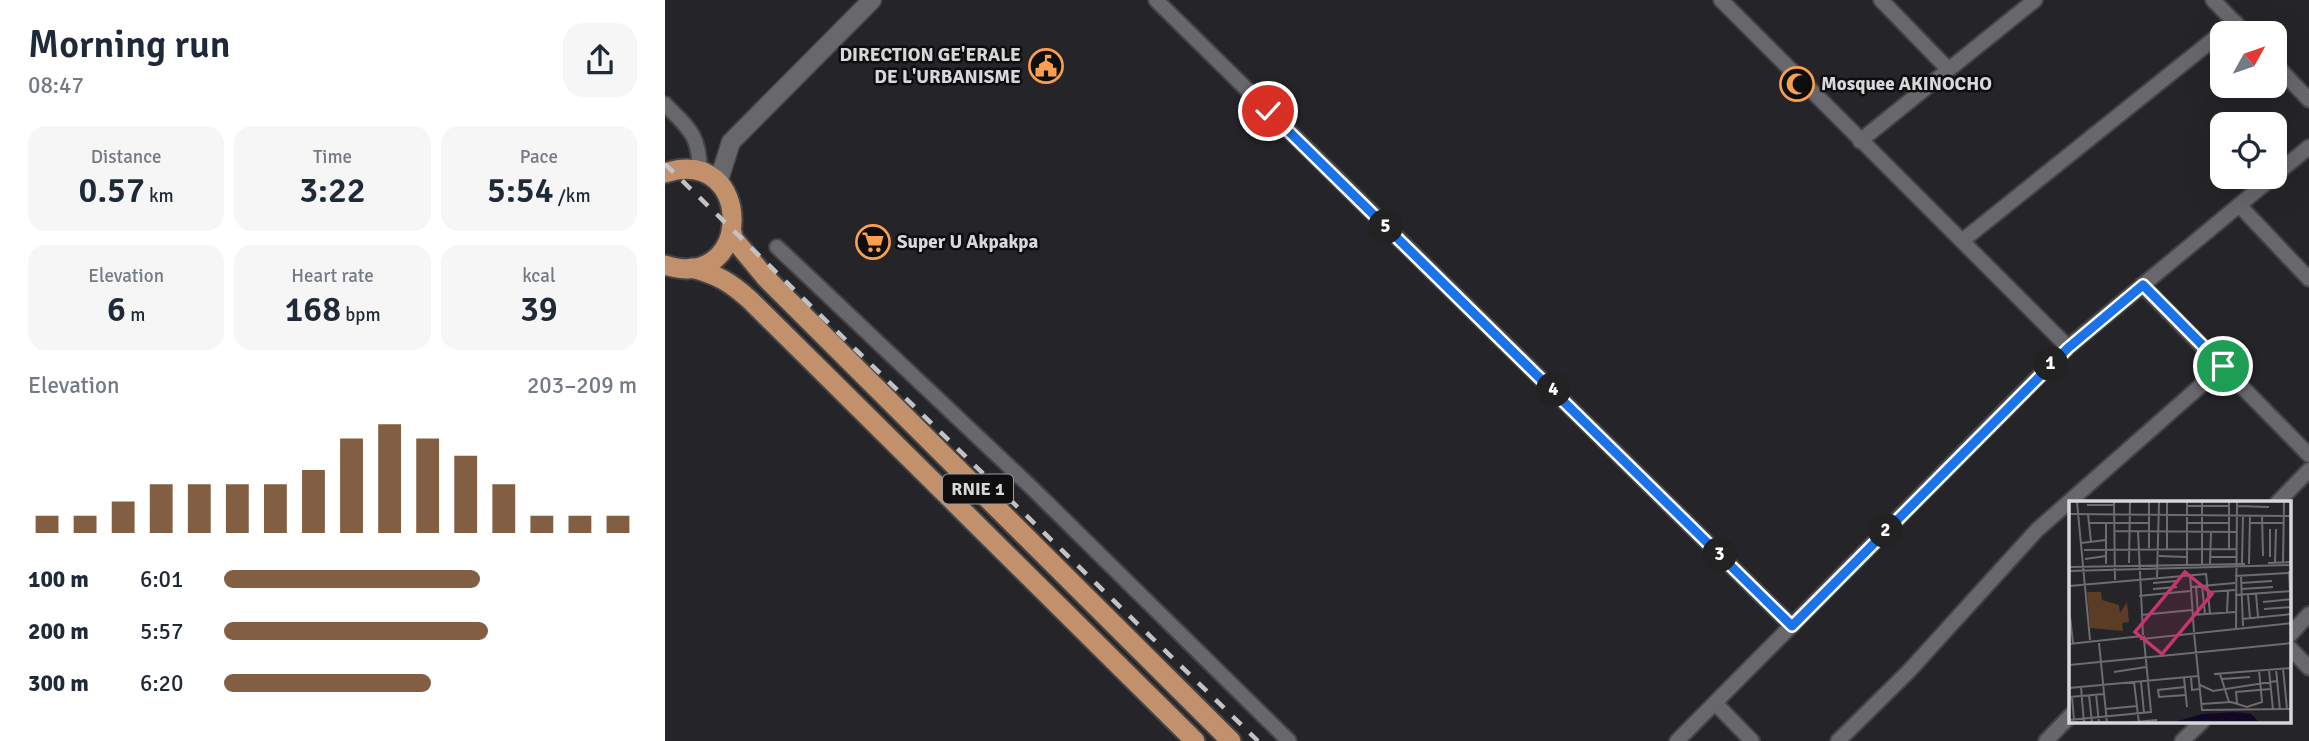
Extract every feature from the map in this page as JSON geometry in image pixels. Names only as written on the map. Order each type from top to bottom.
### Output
[{"type":"highway","points":[[665,161],[695,171],[718,183]]},
{"type":"highway","points":[[665,173],[695,171]]},
{"type":"highway","name":"RNIE 1","points":[[718,183],[732,208],[733,238],[766,278],[1231,741]]},
{"type":"highway","points":[[692,268],[706,264],[717,256],[727,245],[732,232]]},
{"type":"highway","name":"RNIE 1","points":[[665,265],[678,269],[692,268],[730,282],[1195,741]]},
{"type":"street","points":[[718,183],[731,142],[872,0]]},
{"type":"street","points":[[1156,0],[1792,626]]},
{"type":"street","points":[[1721,0],[2068,348]]},
{"type":"street","points":[[1881,0],[1948,69]]},
{"type":"street","points":[[1860,141],[2035,0]]},
{"type":"street","points":[[2213,0],[2233,21]]},
{"type":"street","points":[[1962,241],[2210,51]]},
{"type":"street","points":[[2287,77],[2309,100]]},
{"type":"street","points":[[665,104],[698,143],[695,171]]},
{"type":"street","points":[[2287,165],[2309,147]]},
{"type":"street","points":[[1677,741],[2068,348],[2258,189]]},
{"type":"street","points":[[2239,205],[2309,279]]},
{"type":"street","points":[[777,247],[1032,488],[1289,741]]},
{"type":"street","points":[[2143,285],[2309,455]]},
{"type":"street","points":[[2070,501],[2223,366]]},
{"type":"street","points":[[2279,501],[2309,470]]},
{"type":"street","points":[[1838,741],[1909,671],[2037,530],[2069,502]]},
{"type":"street","points":[[2291,634],[2309,614]]},
{"type":"street","points":[[2291,649],[2309,668]]},
{"type":"street","points":[[1715,703],[1752,741]]},
{"type":"street","points":[[2046,741],[2069,717]]},
{"type":"street","points":[[2182,741],[2200,724]]},
{"type":"railway","points":[[665,164],[1258,741]]},
{"type":"place","name":"DIRECTION GE'ERALE DE L'URBANISME","points":[[1046,66]]},
{"type":"place","name":"Mosquee AKINOCHO","points":[[1797,84]]},
{"type":"place","name":"Super U Akpakpa","points":[[873,242]]},
{"type":"route","points":[[1268,111],[1792,626],[2068,348],[2143,285],[2223,366]]}]
